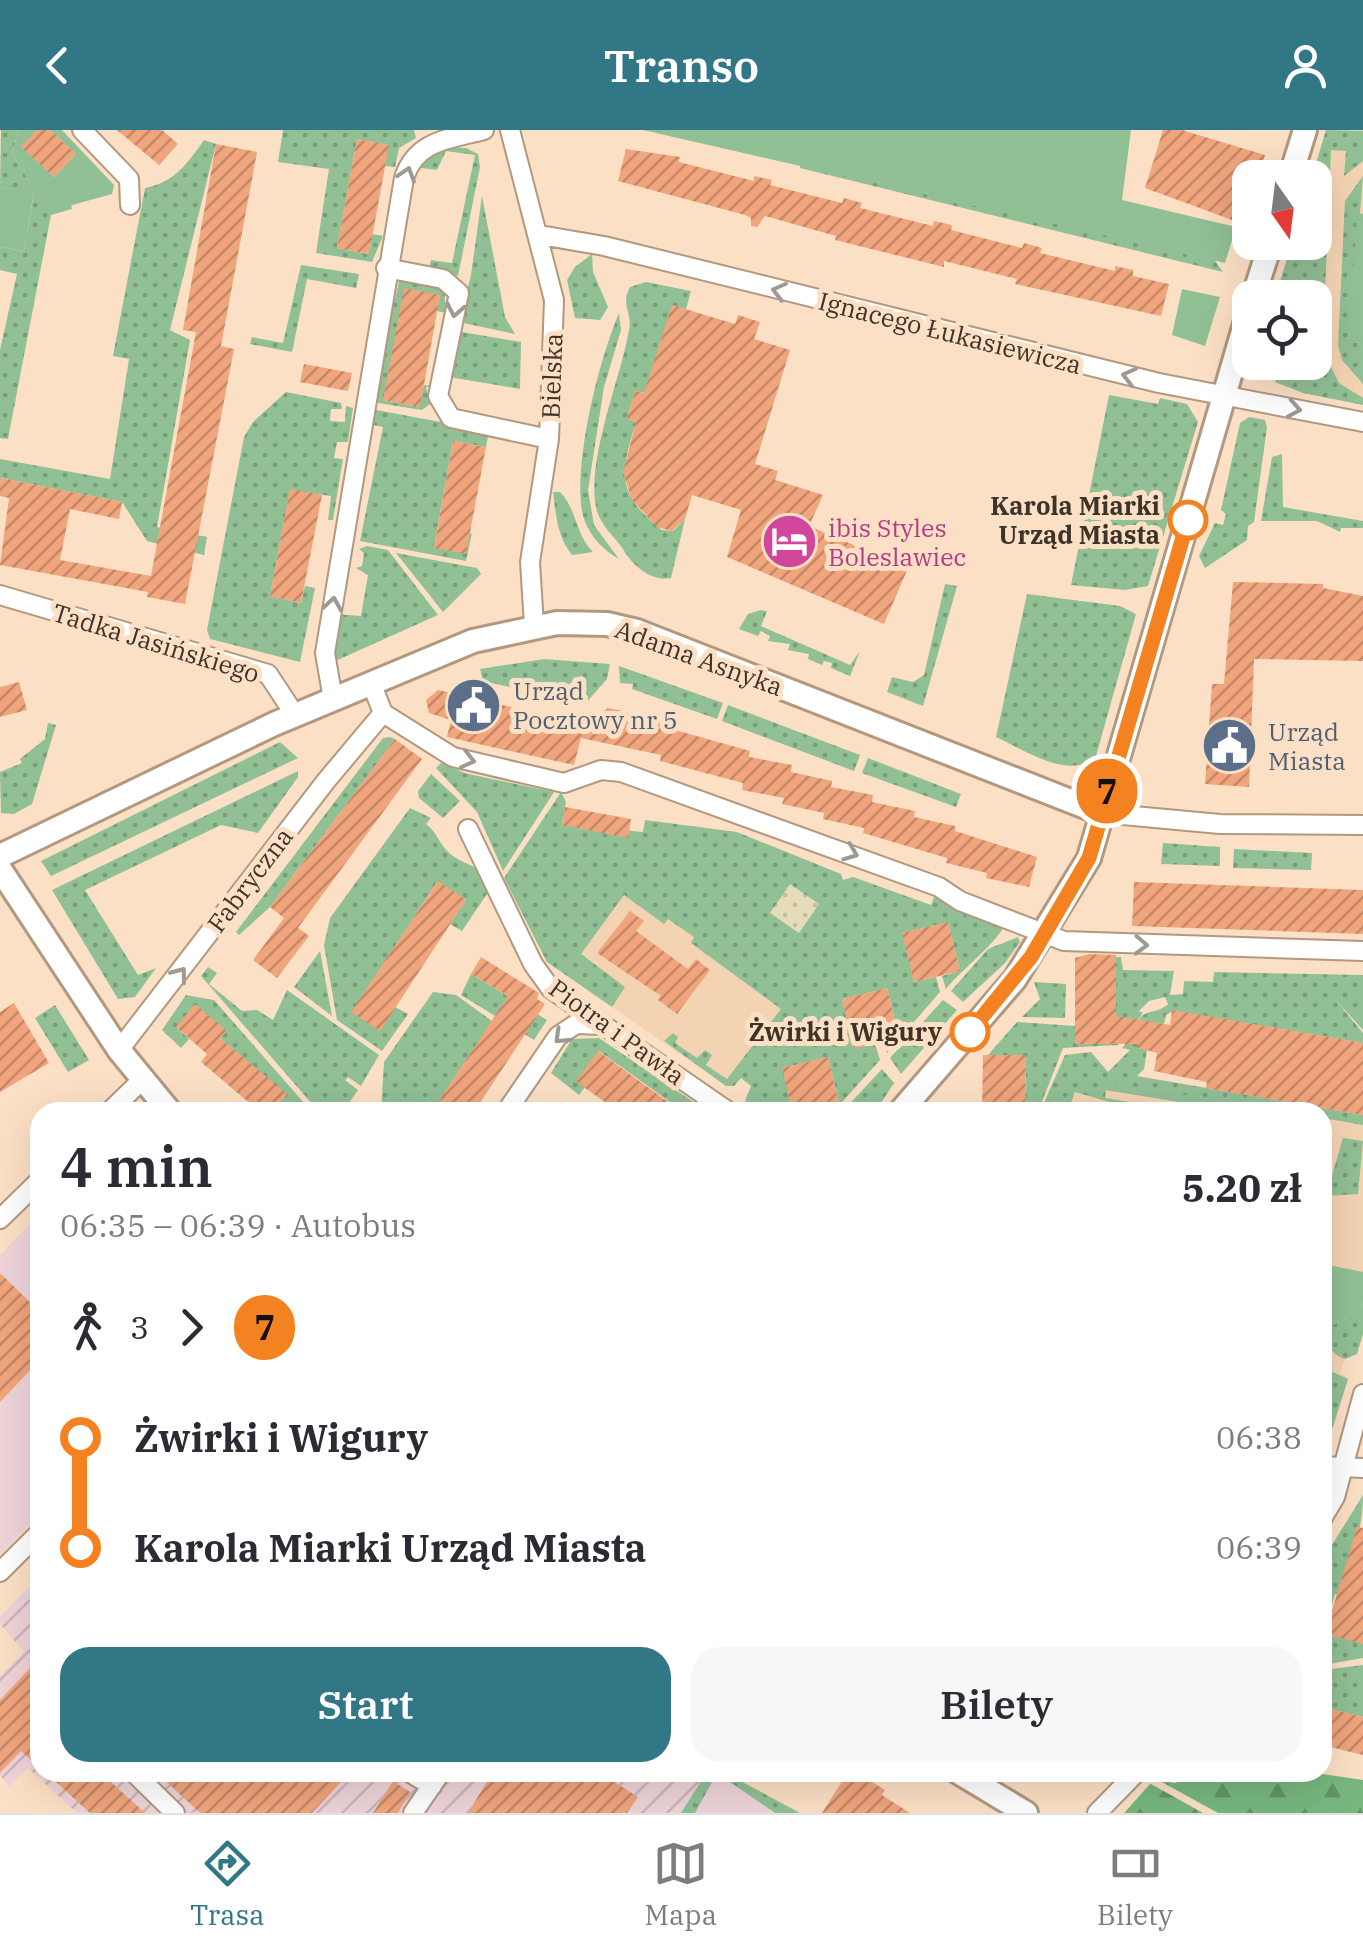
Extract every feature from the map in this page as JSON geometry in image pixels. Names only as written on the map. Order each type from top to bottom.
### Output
[{"type":"street","points":[[82,130],[129,179],[130,205]]},
{"type":"street","points":[[333,700],[325,653],[386,268],[410,159],[422,148],[484,130]]},
{"type":"street","name":"Bielska","points":[[510,130],[554,300],[549,439],[530,562],[534,626]]},
{"type":"street","points":[[1295,160],[1304,130]]},
{"type":"street","name":"Ignacego Łukasiewicza","points":[[540,235],[604,246],[1224,396],[1363,422]]},
{"type":"street","points":[[386,268],[444,279],[459,293],[438,396],[451,418],[549,439]]},
{"type":"street","points":[[909,1102],[1015,979],[1089,858],[1232,369]]},
{"type":"street","name":"Tadka Jasińskiego","points":[[0,596],[268,674],[295,715]]},
{"type":"street","name":"Adama Asnyka","points":[[0,856],[295,715],[473,642],[534,626],[607,624],[637,631],[1101,813],[1220,824],[1363,825]]},
{"type":"street","points":[[372,685],[384,713],[453,756],[564,784],[612,770],[939,886],[960,901],[1044,936],[1091,944],[1363,951]]},
{"type":"street","name":"Fabryczna","points":[[119,1050],[326,780],[384,713]]},
{"type":"street","name":"Piotra i Pawła","points":[[468,829],[533,964],[552,988],[714,1102]]},
{"type":"street","points":[[0,869],[119,1050],[161,1102]]},
{"type":"street","points":[[513,1102],[558,1036],[576,1024],[601,1024]]},
{"type":"street","points":[[119,1102],[142,1080]]},
{"type":"street","points":[[0,1218],[30,1190]]},
{"type":"street","points":[[1332,1503],[1363,1394]]},
{"type":"street","points":[[1332,1466],[1363,1468]]},
{"type":"street","points":[[0,1572],[30,1542]]},
{"type":"street","points":[[143,1782],[175,1813]]},
{"type":"street","points":[[413,1813],[434,1782]]},
{"type":"street","points":[[975,1782],[1026,1813]]},
{"type":"street","points":[[1097,1813],[1127,1782]]},
{"type":"shaded area","points":[[1326,130],[1363,130],[1363,405],[1303,393],[1305,380],[1332,380],[1332,280],[1281,280],[1287,260],[1332,260],[1332,160],[1317,160]]},
{"type":"shaded area","points":[[590,859],[833,886],[823,994],[726,1086],[547,962],[545,915]]},
{"type":"shaded area","points":[[1080,1067],[1286,1102],[1071,1102]]},
{"type":"shaded area","points":[[1332,1110],[1363,1115],[1363,1329],[1355,1355],[1345,1359],[1340,1372],[1348,1379],[1332,1430]]},
{"type":"shaded area","points":[[29,1225],[30,1524],[0,1555],[0,1255]]},
{"type":"shaded area","points":[[30,1586],[30,1770],[9,1786],[0,1775],[0,1675],[24,1652],[0,1624],[0,1617]]},
{"type":"shaded area","points":[[43,1782],[701,1782],[681,1813],[77,1813]]},
{"type":"shaded area","points":[[701,1782],[730,1782],[775,1813],[681,1813]]},
{"type":"green space","points":[[1,130],[19,130],[12,153],[47,211],[71,205],[72,209],[51,215],[8,439],[0,438],[0,350],[17,274],[0,270],[0,247],[24,251],[34,193],[0,187]]},
{"type":"green space","points":[[19,130],[37,130],[22,147],[54,177],[76,154],[50,130],[62,130],[114,185],[112,194],[47,212],[12,153]]},
{"type":"green space","points":[[283,130],[414,130],[416,138],[399,148],[395,167],[385,166],[388,145],[357,139],[337,248],[368,254],[372,234],[383,236],[372,262],[316,253],[329,169],[278,162]]},
{"type":"green space","points":[[643,130],[1131,130],[1122,200],[1232,226],[1225,263]]},
{"type":"green space","points":[[1326,130],[1363,131],[1363,161],[1344,176],[1346,151],[1331,150],[1331,160],[1317,160]]},
{"type":"green space","points":[[807,139],[1201,241],[1223,272],[800,168]]},
{"type":"green space","points":[[204,140],[216,144],[170,330],[190,340],[157,527],[207,537],[204,555],[147,541],[122,502],[0,478],[0,459],[110,479],[129,359],[113,356],[145,188],[172,177]]},
{"type":"green space","points":[[447,147],[466,148],[478,154],[480,167],[458,276],[429,268],[431,260],[452,263],[475,155],[446,151],[437,170],[421,168],[426,159]]},
{"type":"green space","points":[[1363,176],[1349,342],[1363,343],[1363,384],[1342,360],[1338,345],[1345,201]]},
{"type":"green space","points":[[0,187],[34,192],[24,251],[0,247]]},
{"type":"green space","points":[[482,196],[505,317],[515,334],[459,322],[471,275]]},
{"type":"green space","points":[[1357,213],[1363,214],[1363,343],[1349,342]]},
{"type":"green space","points":[[592,254],[593,272],[608,307],[600,320],[575,318],[567,280],[575,267]]},
{"type":"green space","points":[[1287,260],[1326,260],[1326,280],[1280,280]]},
{"type":"green space","points":[[301,265],[359,274],[356,288],[307,279],[292,352],[250,344],[252,337],[283,343]]},
{"type":"green space","points":[[400,277],[444,289],[446,313],[437,311],[440,295],[383,400],[419,407],[424,385],[434,386],[426,387],[430,404],[422,410],[372,402]]},
{"type":"green space","points":[[646,282],[691,291],[686,309],[672,306],[645,393],[635,391],[627,419],[636,422],[625,470],[629,494],[662,530],[673,531],[685,519],[671,578],[664,579],[643,571],[627,555],[599,517],[594,492],[599,446],[629,330],[627,293],[630,287]]},
{"type":"green space","points":[[1182,289],[1220,297],[1205,346],[1172,335]]},
{"type":"green space","points":[[619,313],[621,330],[604,387],[588,490],[594,525],[619,559],[604,549],[588,529],[582,513],[580,483],[591,407]]},
{"type":"green space","points":[[456,331],[521,342],[520,389],[449,377]]},
{"type":"green space","points":[[1332,369],[1339,383],[1363,398],[1363,405],[1303,393],[1275,382],[1332,380]]},
{"type":"green space","points":[[286,392],[341,403],[342,409],[331,409],[330,421],[345,422],[346,406],[353,408],[348,442],[337,442],[334,458],[343,459],[333,520],[328,520],[331,496],[290,490],[270,596],[301,603],[305,586],[315,588],[300,662],[210,639],[207,630],[244,437],[253,422]]},
{"type":"green space","points":[[1109,395],[1158,404],[1160,398],[1187,404],[1198,422],[1148,586],[1125,590],[1071,585]]},
{"type":"green space","points":[[371,409],[489,431],[486,447],[453,441],[434,547],[472,533],[466,561],[360,541],[383,427],[369,424]]},
{"type":"green space","points":[[1249,417],[1265,420],[1267,427],[1254,522],[1248,526],[1247,540],[1205,568],[1199,556],[1215,523],[1223,525],[1226,514],[1221,510],[1240,423]]},
{"type":"green space","points":[[1282,454],[1283,507],[1363,521],[1363,528],[1341,528],[1340,532],[1317,521],[1261,521],[1272,457]]},
{"type":"green space","points":[[553,492],[560,492],[566,499],[593,552],[572,555],[567,548],[558,525]]},
{"type":"green space","points":[[367,546],[388,550],[438,615],[333,662],[334,614],[361,616],[368,575],[356,568],[362,566],[364,553],[359,549]]},
{"type":"green space","points":[[396,553],[477,568],[481,574],[443,612]]},
{"type":"green space","points":[[945,584],[957,586],[923,706],[887,692],[892,677],[913,682],[924,675]]},
{"type":"green space","points":[[1027,594],[1120,606],[1136,614],[1096,756],[1086,763],[1060,765],[996,737]]},
{"type":"green space","points":[[767,611],[761,626],[850,665],[860,651],[850,676],[831,668],[832,663],[824,661],[822,665],[808,659],[809,654],[788,650],[790,644],[768,641],[770,636],[761,631],[758,636],[739,629],[748,614]]},
{"type":"green space","points":[[544,659],[610,664],[607,679],[585,704],[483,681],[480,669]]},
{"type":"green space","points":[[619,666],[723,703],[717,719],[632,689],[633,684],[620,683]]},
{"type":"green space","points":[[728,705],[860,755],[854,771],[722,721]]},
{"type":"green space","points":[[48,723],[56,725],[32,804],[14,814],[1,813],[0,772],[22,763],[20,759],[45,739]]},
{"type":"green space","points":[[383,738],[395,739],[270,907],[239,935],[236,932]]},
{"type":"green space","points":[[280,742],[298,758],[51,876],[41,861]]},
{"type":"green space","points":[[868,758],[961,794],[956,807],[862,773]]},
{"type":"green space","points":[[442,762],[464,773],[554,792],[503,871],[477,812],[436,768]]},
{"type":"green space","points":[[298,771],[298,777],[258,833],[221,825],[85,890],[138,975],[156,968],[135,997],[118,999],[52,890]]},
{"type":"green space","points":[[431,774],[460,801],[443,818],[419,798],[418,791]]},
{"type":"green space","points":[[561,792],[566,802],[562,824],[643,832],[645,820],[737,832],[841,874],[843,880],[853,877],[931,905],[934,897],[1005,924],[946,989],[942,976],[960,971],[948,922],[903,933],[914,982],[936,977],[940,992],[887,1053],[884,1041],[899,1037],[887,988],[842,999],[854,1048],[875,1044],[880,1060],[842,1102],[839,1102],[828,1057],[783,1068],[790,1102],[747,1102],[751,1086],[741,1078],[734,1086],[726,1086],[664,1041],[673,1033],[678,1037],[675,1043],[697,1058],[705,1050],[712,1055],[706,1065],[727,1079],[781,1009],[691,943],[694,937],[668,919],[664,924],[624,895],[581,954],[625,987],[612,1007],[547,962],[504,878]]},
{"type":"green space","points":[[410,808],[431,818],[426,824],[446,850],[484,873],[493,885],[462,931],[450,924],[466,900],[437,882],[352,1012],[395,1007],[408,1014],[382,1051],[337,1020],[324,945],[330,918]]},
{"type":"green space","points":[[1163,843],[1220,847],[1220,866],[1161,864]]},
{"type":"green space","points":[[1234,849],[1312,853],[1311,870],[1233,868]]},
{"type":"green space","points":[[1018,937],[1020,942],[1005,963],[963,1002],[951,991],[988,949]]},
{"type":"green space","points":[[320,951],[332,1016],[294,987]]},
{"type":"green space","points":[[1116,957],[1121,957],[1123,970],[1174,971],[1170,995],[1183,994],[1184,981],[1213,982],[1214,972],[1363,975],[1363,1030],[1335,999],[1363,1033],[1363,1043],[1173,1011],[1166,1015],[1164,1024],[1142,1021],[1138,1048],[1147,1050],[1144,1069],[1137,1076],[1288,1102],[1226,1102],[1107,1083],[1105,1098],[1130,1102],[1110,1102],[1075,1092],[1072,1102],[1044,1102],[1065,1055],[1091,1052],[1108,1072],[1130,1050],[1122,1048],[1140,1018],[1168,1004],[1165,997],[1149,1001],[1139,1011],[1143,1013],[1118,1045],[1063,1048],[1042,1102],[1025,1102],[1026,1056],[988,1055],[1017,1022],[1075,1026]]},
{"type":"green space","points":[[208,967],[217,973],[209,984],[242,1011],[257,1010],[273,1020],[287,990],[379,1055],[361,1086],[348,1077],[345,1080],[358,1090],[350,1102],[310,1102],[201,976]]},
{"type":"green space","points":[[471,974],[547,1020],[534,1040],[461,995]]},
{"type":"green space","points":[[1034,982],[1066,984],[1065,1018],[1022,1017],[1040,999]]},
{"type":"green space","points":[[433,992],[456,995],[492,1021],[439,1102],[382,1102],[384,1062]]},
{"type":"green space","points":[[186,995],[214,1000],[303,1102],[280,1102],[286,1095],[220,1038],[226,1032],[176,1027],[189,1039],[181,1048],[162,1030]]},
{"type":"green space","points":[[943,1000],[957,1010],[901,1074],[890,1058]]},
{"type":"green space","points":[[55,1005],[89,1060],[68,1072],[35,1018]]},
{"type":"green space","points":[[599,1038],[693,1102],[670,1102],[599,1051],[577,1081],[585,1087],[579,1095],[551,1073],[572,1039]]},
{"type":"green space","points":[[882,1069],[894,1083],[882,1102],[851,1102]]},
{"type":"green space","points":[[1107,1082],[1228,1102],[1179,1102],[1105,1090]]},
{"type":"green space","points":[[1332,1110],[1363,1115],[1363,1125],[1332,1120]]},
{"type":"green space","points":[[1343,1138],[1363,1141],[1358,1194],[1332,1196],[1332,1176]]},
{"type":"green space","points":[[1332,1266],[1363,1272],[1363,1303],[1332,1325]]},
{"type":"green space","points":[[1363,1303],[1363,1334],[1357,1354],[1345,1359],[1332,1350],[1332,1325]]},
{"type":"green space","points":[[1332,1372],[1348,1379],[1332,1430]]},
{"type":"green space","points":[[1363,1495],[1356,1546],[1340,1595],[1335,1594],[1332,1606],[1332,1545]]},
{"type":"green space","points":[[1332,1634],[1363,1641],[1363,1658],[1332,1663]]},
{"type":"green space","points":[[1363,1665],[1363,1717],[1332,1709],[1332,1669]]},
{"type":"green space","points":[[1332,1775],[1363,1780],[1363,1813],[1218,1813],[1162,1782],[1332,1782]]},
{"type":"green space","points":[[700,1782],[712,1782],[695,1813],[681,1813]]},
{"type":"green space","points":[[730,1782],[743,1782],[800,1813],[775,1813]]},
{"type":"green space","points":[[1151,1784],[1203,1813],[1124,1813]]},
{"type":"sand","points":[[790,884],[819,904],[799,933],[770,913]]},
{"type":"building","points":[[37,130],[50,130],[76,154],[54,177],[21,147]]},
{"type":"building","points":[[117,130],[162,130],[178,144],[159,165]]},
{"type":"building","points":[[1163,130],[1182,130],[1265,155],[1263,160],[1232,160],[1232,220],[1145,188]]},
{"type":"building","points":[[357,139],[389,145],[369,254],[337,248]]},
{"type":"building","points":[[216,144],[257,152],[221,346],[234,349],[185,604],[147,597],[148,592],[0,565],[9,498],[0,496],[0,478],[122,502],[119,519],[70,509],[60,560],[151,576],[196,332],[183,330]]},
{"type":"building","points":[[626,149],[680,157],[679,162],[754,181],[754,176],[772,180],[770,185],[842,203],[844,198],[862,203],[860,208],[933,226],[934,221],[952,225],[951,230],[1022,248],[1024,243],[1042,248],[1040,253],[1115,271],[1115,266],[1133,270],[1133,276],[1169,284],[1161,316],[1015,284],[1017,279],[944,261],[944,267],[835,240],[836,236],[765,216],[757,227],[751,226],[751,218],[745,215],[618,181]]},
{"type":"building","points":[[404,288],[440,295],[420,407],[383,400]]},
{"type":"building","points":[[672,305],[735,324],[738,315],[760,322],[754,339],[790,350],[755,464],[778,471],[775,480],[823,495],[809,526],[908,568],[884,624],[727,557],[741,510],[692,495],[685,519],[672,531],[657,527],[632,500],[623,472],[636,422],[627,419],[635,391],[644,393]]},
{"type":"building","points":[[304,364],[352,373],[348,391],[300,382]]},
{"type":"building","points":[[453,441],[486,447],[466,554],[434,548]]},
{"type":"building","points":[[290,489],[322,495],[301,603],[270,596]]},
{"type":"building","points":[[1233,582],[1323,584],[1323,588],[1363,596],[1363,661],[1254,659],[1249,787],[1205,784],[1212,684],[1224,684]]},
{"type":"building","points":[[19,682],[27,710],[0,717],[0,687]]},
{"type":"building","points":[[438,690],[584,724],[582,733],[608,708],[669,721],[668,728],[750,751],[749,757],[792,765],[791,772],[832,781],[831,787],[873,795],[872,802],[915,811],[914,817],[955,826],[955,831],[1037,857],[1029,887],[986,878],[987,873],[946,863],[947,858],[863,833],[864,828],[823,819],[824,813],[782,804],[784,798],[742,790],[743,783],[660,761],[661,755],[581,738],[574,765],[447,737],[451,720],[429,713],[426,700]]},
{"type":"building","points":[[395,739],[422,759],[298,928],[309,936],[277,978],[253,960],[284,918],[270,907]]},
{"type":"building","points":[[565,807],[631,819],[628,838],[562,825]]},
{"type":"building","points":[[438,881],[466,900],[380,1031],[351,1012]]},
{"type":"building","points":[[1134,882],[1363,890],[1363,934],[1132,926]]},
{"type":"building","points":[[630,911],[644,921],[636,931],[688,969],[696,959],[710,970],[677,1014],[658,1000],[661,996],[597,953]]},
{"type":"building","points":[[948,922],[960,971],[914,982],[902,933]]},
{"type":"building","points":[[1116,955],[1116,1016],[1170,1025],[1172,1010],[1363,1043],[1363,1115],[1332,1110],[1332,1102],[1287,1102],[1206,1088],[1207,1082],[1154,1071],[1157,1053],[1138,1048],[1138,1044],[1075,1044],[1075,958]]},
{"type":"building","points":[[481,957],[539,993],[537,999],[545,1004],[481,1102],[439,1102],[508,996],[471,974]]},
{"type":"building","points":[[887,988],[899,1038],[854,1049],[842,999]]},
{"type":"building","points":[[14,1003],[49,1063],[0,1092],[0,1012]]},
{"type":"building","points":[[195,1004],[227,1031],[220,1038],[287,1094],[280,1102],[248,1102],[201,1062],[207,1054],[176,1027]]},
{"type":"building","points":[[598,1051],[668,1102],[605,1102],[576,1081]]},
{"type":"building","points":[[983,1055],[1026,1055],[1025,1102],[982,1102]]},
{"type":"building","points":[[828,1057],[839,1102],[790,1102],[782,1068]]},
{"type":"building","points":[[0,1273],[30,1302],[30,1370],[0,1402]]},
{"type":"building","points":[[1357,1527],[1363,1528],[1363,1644],[1332,1636],[1332,1611]]},
{"type":"building","points":[[30,1668],[30,1759],[21,1751],[0,1773],[0,1700]]},
{"type":"building","points":[[1332,1709],[1363,1717],[1363,1755],[1332,1747]]},
{"type":"building","points":[[56,1782],[111,1782],[145,1813],[90,1813]]},
{"type":"building","points":[[167,1782],[341,1782],[312,1813],[200,1813]]},
{"type":"building","points":[[392,1782],[410,1792],[398,1813],[373,1813]]},
{"type":"building","points":[[487,1782],[615,1782],[638,1797],[627,1813],[468,1813]]},
{"type":"building","points":[[842,1782],[872,1782],[885,1790],[882,1795],[910,1813],[822,1813]]},
{"type":"bus line","name":"7","points":[[970,1032],[1031,957],[1089,858],[1188,520]]},
{"type":"place","name":"Karola Miarki Urząd Miasta","points":[[1188,520]]},
{"type":"place","name":"ibis Styles Boleslawiec","points":[[789,542]]},
{"type":"place","name":"Urząd Pocztowy nr 5","points":[[474,705]]},
{"type":"place","name":"Urząd Miasta","points":[[1229,746]]},
{"type":"place","name":"Żwirki i Wigury","points":[[970,1032]]}]
